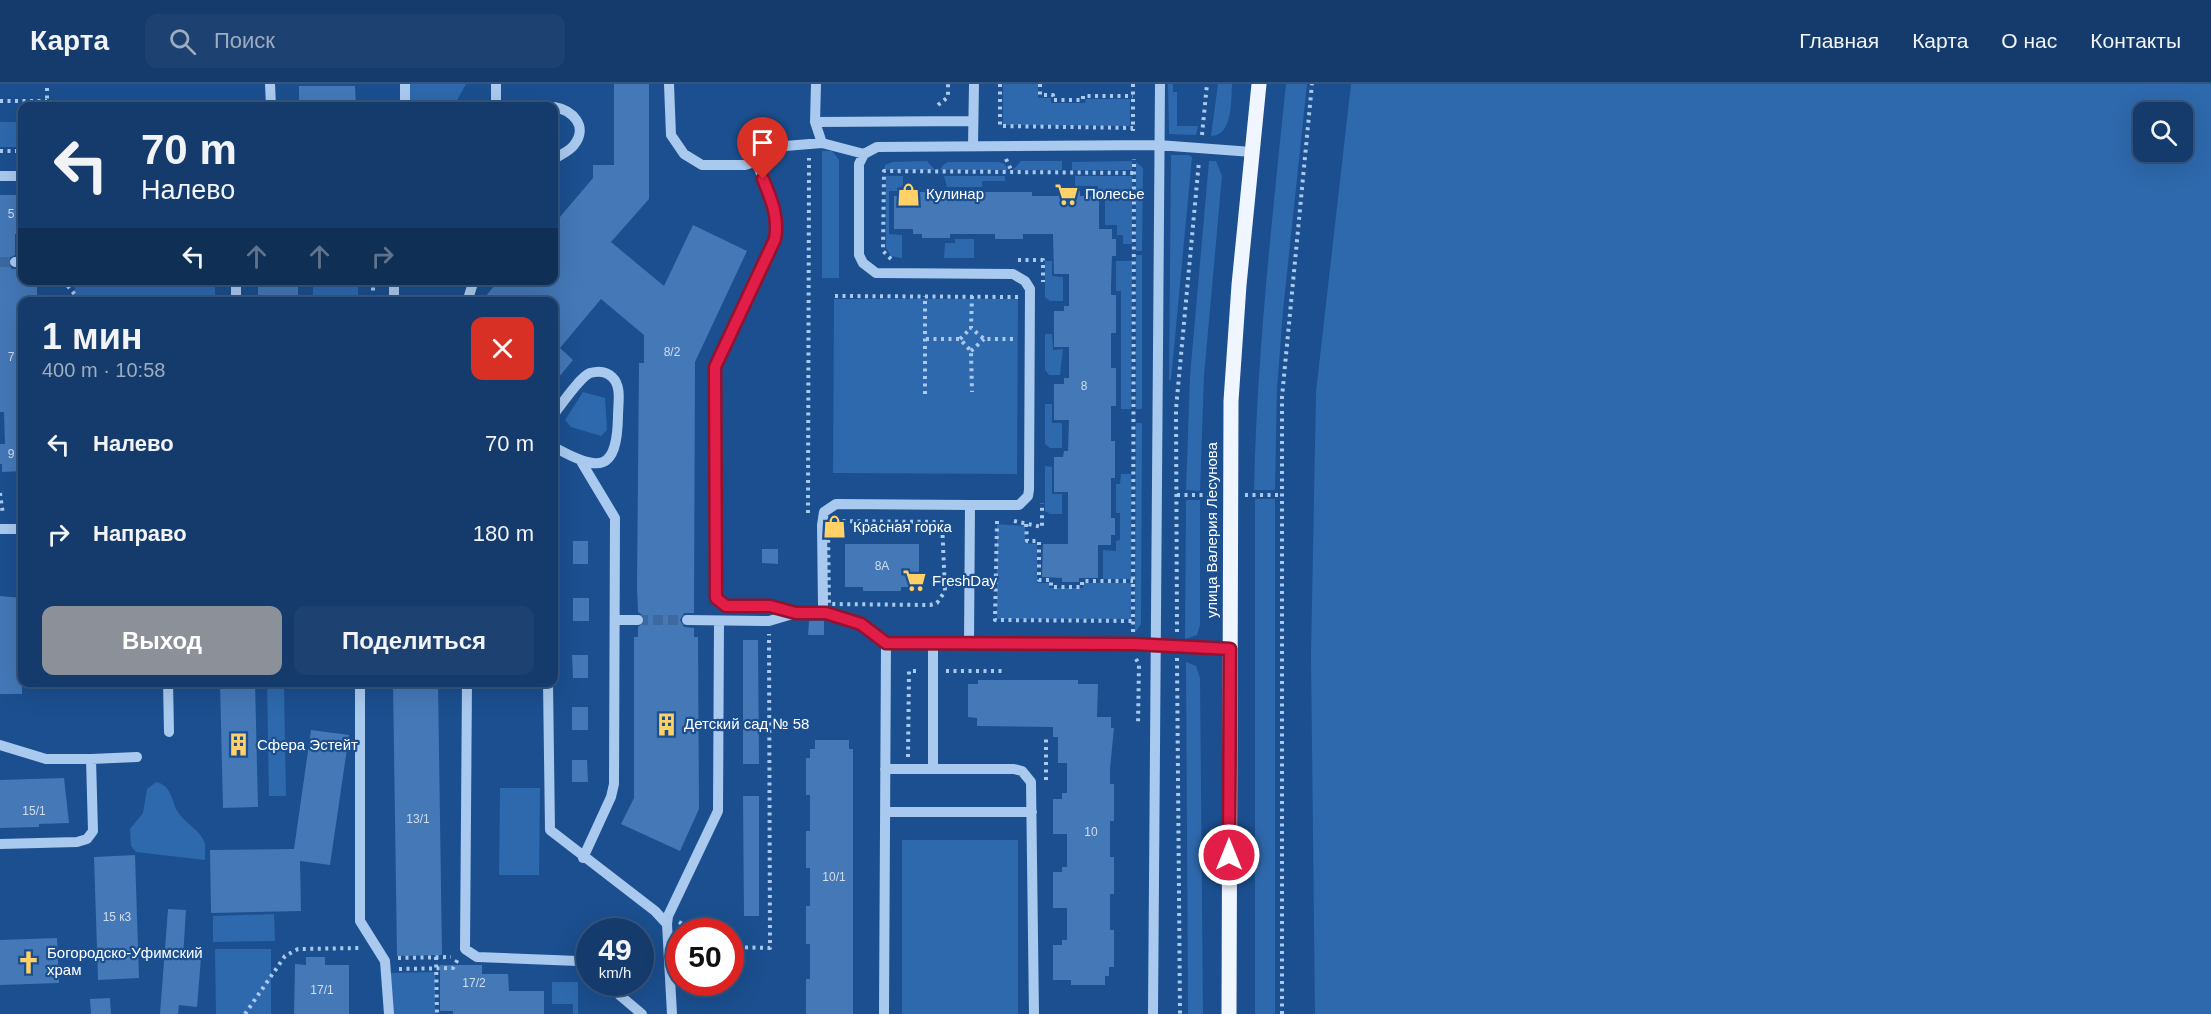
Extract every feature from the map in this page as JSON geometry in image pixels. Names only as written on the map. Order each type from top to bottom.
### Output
[{"type":"main road","name":"улица Валерия Лесунова","points":[[1229,1014],[1231,401],[1239,285],[1259,84]]},
{"type":"lane","points":[[270,84],[271,102]]},
{"type":"lane","points":[[405,84],[405,102]]},
{"type":"lane","points":[[496,84],[496,102]]},
{"type":"lane","points":[[669,84],[669,124],[677,147],[702,165],[757,163],[786,146],[807,142],[822,142],[864,154]]},
{"type":"lane","points":[[816,84],[815,122],[822,142]]},
{"type":"lane","points":[[973,146],[974,84]]},
{"type":"lane","points":[[1154,1014],[1160,84]]},
{"type":"lane","points":[[558,108],[566,109],[575,116],[579,126],[579,136],[573,147],[558,156]]},
{"type":"lane","points":[[815,122],[973,121]]},
{"type":"lane","points":[[826,613],[821,599],[822,517],[829,506],[836,504],[1011,506],[1024,501],[1029,490],[1030,289],[1025,281],[1013,274],[876,273],[868,269],[860,255],[859,164],[864,154],[877,147],[1134,145],[1201,147],[1252,152]]},
{"type":"lane","points":[[757,163],[775,211],[777,225],[775,239],[715,367],[714,590],[716,598],[726,606],[770,606],[796,613],[826,613],[861,624],[886,643],[1133,644],[1230,649]]},
{"type":"lane","points":[[0,176],[18,176]]},
{"type":"lane","points":[[558,409],[588,374],[600,371],[611,376],[619,389],[618,442],[612,456],[603,462],[582,462],[558,449]]},
{"type":"lane","points":[[582,462],[615,518],[614,784],[611,797],[583,858]]},
{"type":"lane","points":[[969,643],[970,506]]},
{"type":"lane","points":[[2,524],[18,528]]},
{"type":"lane","points":[[687,620],[770,621],[796,613]]},
{"type":"lane","points":[[615,620],[638,620]]},
{"type":"lane","points":[[668,918],[718,811],[719,621]]},
{"type":"lane","points":[[884,1014],[886,643]]},
{"type":"lane","points":[[933,643],[933,769]]},
{"type":"lane","points":[[168,687],[169,732]]},
{"type":"lane","points":[[360,687],[360,921],[386,961],[389,1014]]},
{"type":"lane","points":[[467,687],[465,949],[477,957],[576,961]]},
{"type":"lane","points":[[548,687],[550,830],[583,858],[655,911],[666,923]]},
{"type":"lane","points":[[0,745],[46,759],[137,757]]},
{"type":"lane","points":[[0,844],[77,842],[87,839],[93,831],[91,759]]},
{"type":"lane","points":[[885,769],[1022,771],[1031,782],[1034,1014]]},
{"type":"lane","points":[[885,812],[1032,812]]},
{"type":"lane","points":[[621,996],[642,1014]]},
{"type":"lane","points":[[671,996],[672,1014]]},
{"type":"path","points":[[47,84],[47,102]]},
{"type":"path","points":[[936,106],[948,97],[948,84]]},
{"type":"path","points":[[1000,84],[1000,126],[1133,128]]},
{"type":"path","points":[[1040,84],[1040,95],[1053,95],[1053,100],[1083,100],[1083,96],[1133,96]]},
{"type":"path","points":[[1133,84],[1133,657],[1139,664],[1138,734]]},
{"type":"path","points":[[1180,1014],[1176,409],[1207,84]]},
{"type":"path","points":[[1282,1014],[1282,397],[1312,84]]},
{"type":"path","points":[[0,101],[18,102]]},
{"type":"path","points":[[807,142],[808,516]]},
{"type":"path","points":[[0,151],[18,151]]},
{"type":"path","points":[[897,260],[890,259],[883,251],[884,171],[1134,173]]},
{"type":"path","points":[[1009,260],[1043,260],[1043,284]]},
{"type":"path","points":[[67,285],[77,297]]},
{"type":"path","points":[[835,296],[1020,297],[1020,307]]},
{"type":"path","points":[[925,394],[926,296]]},
{"type":"path","points":[[926,339],[960,339],[972,328],[972,296]]},
{"type":"path","points":[[972,328],[984,339],[1020,339],[1020,329]]},
{"type":"path","points":[[960,339],[972,351],[972,393]]},
{"type":"path","points":[[972,351],[984,339]]},
{"type":"path","points":[[995,521],[1042,526],[1042,492]]},
{"type":"path","points":[[0,493],[2,524]]},
{"type":"path","points":[[1011,506],[995,521],[995,620],[1133,621]]},
{"type":"path","points":[[835,521],[942,522],[945,591],[937,603],[930,605],[829,604],[828,529],[830,524],[835,521]]},
{"type":"path","points":[[1026,524],[1026,542],[1039,542],[1039,580],[1051,580],[1051,587],[1082,587],[1082,581],[1133,581]]},
{"type":"path","points":[[744,947],[770,948],[770,621]]},
{"type":"path","points":[[244,1014],[285,956],[297,949],[365,948],[375,945]]},
{"type":"path","points":[[436,957],[437,1014]]},
{"type":"path","points":[[392,958],[451,957]]},
{"type":"path","points":[[386,969],[453,968]]},
{"type":"shaded area","points":[[410,84],[466,84],[456,102],[410,102]]},
{"type":"shaded area","points":[[1003,84],[1038,84],[1038,98],[1051,98],[1051,103],[1085,103],[1086,99],[1130,99],[1130,126],[1003,125]]},
{"type":"shaded area","points":[[1168,84],[1173,84],[1173,92],[1177,92],[1177,126],[1198,126],[1196,135],[1169,134]]},
{"type":"shaded area","points":[[1218,84],[1232,84],[1231,107],[1227,124],[1223,130],[1211,136]]},
{"type":"shaded area","points":[[1286,84],[1307,84],[1283,311],[1277,389],[1275,490],[1254,490],[1262,337]]},
{"type":"shaded area","points":[[1351,84],[2211,84],[2211,1014],[1315,1014],[1311,655],[1316,392]]},
{"type":"shaded area","points":[[0,122],[18,122],[18,147],[0,147]]},
{"type":"shaded area","points":[[822,151],[832,151],[839,160],[839,278],[822,278]]},
{"type":"shaded area","points":[[1171,155],[1192,157],[1171,380],[1169,380]]},
{"type":"shaded area","points":[[927,161],[935,170],[884,170],[885,165],[893,162]]},
{"type":"shaded area","points":[[1021,161],[1062,161],[1062,170],[1013,170]]},
{"type":"shaded area","points":[[1132,161],[1132,170],[1072,170],[1072,162]]},
{"type":"shaded area","points":[[1209,161],[1216,161],[1222,176],[1204,376],[1200,491],[1186,490],[1190,376]]},
{"type":"shaded area","points":[[948,162],[999,162],[1005,164],[1008,170],[940,170]]},
{"type":"shaded area","points":[[1136,162],[1143,168],[1142,251],[1136,251]]},
{"type":"shaded area","points":[[886,176],[903,176],[903,187],[899,187],[899,191],[889,191],[889,234],[902,235],[902,258],[891,256],[886,248]]},
{"type":"shaded area","points":[[944,176],[1005,176],[1005,181],[982,181],[982,187],[947,187]]},
{"type":"shaded area","points":[[1075,176],[1132,176],[1132,244],[1123,244],[1123,235],[1117,235],[1117,225],[1105,225],[1105,192],[1098,192],[1098,186],[1075,186]]},
{"type":"shaded area","points":[[955,239],[974,239],[974,258],[944,258],[945,243],[955,243]]},
{"type":"shaded area","points":[[1136,255],[1142,255],[1142,409],[1136,409]]},
{"type":"shaded area","points":[[1045,261],[1052,261],[1052,276],[1063,277],[1063,301],[1050,301],[1045,297]]},
{"type":"shaded area","points":[[1116,261],[1132,261],[1131,409],[1121,409],[1121,291],[1116,291]]},
{"type":"shaded area","points":[[75,285],[215,285],[215,297],[75,297]]},
{"type":"shaded area","points":[[313,285],[358,285],[358,297],[313,297]]},
{"type":"shaded area","points":[[834,299],[1018,299],[1017,474],[833,473]]},
{"type":"shaded area","points":[[1045,334],[1052,334],[1053,350],[1063,349],[1060,375],[1049,375],[1045,370]]},
{"type":"shaded area","points":[[583,392],[605,398],[607,430],[601,436],[571,427],[565,420]]},
{"type":"shaded area","points":[[1045,404],[1052,404],[1052,423],[1062,423],[1062,448],[1050,448],[1045,444]]},
{"type":"shaded area","points":[[1136,423],[1142,423],[1141,624],[1135,633]]},
{"type":"shaded area","points":[[1045,466],[1052,467],[1052,494],[1062,494],[1062,514],[1050,514],[1045,511]]},
{"type":"shaded area","points":[[1121,474],[1131,474],[1131,579],[1103,579],[1103,550],[1116,551],[1116,541],[1120,540],[1120,513],[1116,513],[1116,484],[1120,484]]},
{"type":"shaded area","points":[[1255,499],[1275,499],[1275,1014],[1255,1014]]},
{"type":"shaded area","points":[[1186,500],[1200,500],[1200,625],[1197,635],[1185,639]]},
{"type":"shaded area","points":[[997,524],[1025,526],[1025,543],[1037,544],[1037,583],[1049,583],[1049,588],[1083,588],[1084,583],[1131,583],[1131,619],[997,619]]},
{"type":"shaded area","points":[[1186,662],[1196,666],[1200,678],[1203,1014],[1188,1014]]},
{"type":"shaded area","points":[[267,687],[284,687],[286,796],[269,796]]},
{"type":"shaded area","points":[[156,782],[165,786],[181,816],[201,836],[205,845],[205,860],[136,852],[131,846],[130,829],[143,813],[147,789]]},
{"type":"shaded area","points":[[500,788],[540,788],[539,875],[499,875]]},
{"type":"shaded area","points":[[902,840],[1018,840],[1018,1014],[902,1014]]},
{"type":"shaded area","points":[[274,914],[275,941],[213,942],[213,916]]},
{"type":"shaded area","points":[[215,949],[271,949],[271,1014],[216,1014]]},
{"type":"shaded area","points":[[435,972],[435,1014],[393,1014],[390,973]]},
{"type":"shaded area","points":[[552,982],[576,982],[578,1014],[573,1014],[573,1004],[552,1004]]},
{"type":"building","points":[[614,84],[649,84],[649,199],[611,242],[664,286],[693,225],[747,251],[695,362],[694,613],[684,613],[680,620],[684,627],[694,628],[694,637],[698,637],[699,809],[680,851],[621,824],[634,798],[634,637],[638,637],[638,627],[645,621],[644,616],[638,612],[637,587],[639,363],[644,363],[644,335],[601,299],[560,348],[573,360],[558,378],[558,297],[485,297],[495,285],[558,285],[558,219],[593,178],[593,165],[614,165]]},
{"type":"building","points":[[299,86],[355,86],[356,102],[299,102]]},
{"type":"building","points":[[1062,191],[1080,191],[1080,196],[1099,196],[1099,229],[1112,229],[1112,239],[1116,239],[1116,256],[1112,256],[1111,286],[1111,295],[1116,295],[1116,333],[1111,333],[1111,368],[1116,368],[1116,406],[1111,406],[1111,441],[1115,441],[1115,478],[1111,478],[1111,518],[1115,518],[1115,535],[1111,535],[1111,545],[1098,545],[1098,578],[1079,578],[1079,582],[1062,582],[1062,578],[1042,577],[1043,544],[1068,544],[1068,492],[1054,492],[1054,457],[1063,457],[1064,451],[1068,451],[1069,420],[1054,420],[1054,384],[1064,384],[1064,378],[1069,378],[1069,347],[1054,347],[1054,311],[1064,311],[1064,306],[1069,306],[1069,274],[1054,274],[1053,234],[1023,234],[1023,239],[995,239],[995,234],[950,234],[950,238],[922,238],[922,234],[913,234],[913,229],[894,229],[894,196],[904,196],[904,192],[1032,192],[1032,196],[1062,196]]},
{"type":"building","points":[[0,195],[18,195],[18,234],[15,234],[15,255],[9,258],[8,263],[12,269],[18,269],[18,285],[37,285],[37,297],[18,297],[18,471],[2,472],[0,444],[5,444],[4,412],[0,412]]},
{"type":"building","points":[[258,285],[298,285],[298,297],[258,297]]},
{"type":"building","points":[[573,541],[588,541],[588,564],[573,564]]},
{"type":"building","points":[[845,544],[919,544],[919,587],[901,587],[901,591],[863,591],[863,587],[845,587]]},
{"type":"building","points":[[762,549],[778,549],[778,564],[762,563]]},
{"type":"building","points":[[0,596],[18,598],[18,687],[22,687],[22,694],[0,694]]},
{"type":"building","points":[[573,598],[589,598],[589,621],[573,621]]},
{"type":"building","points":[[809,621],[824,621],[824,635],[808,635]]},
{"type":"building","points":[[743,640],[758,640],[759,764],[743,764]]},
{"type":"building","points":[[572,655],[588,655],[588,678],[573,678]]},
{"type":"building","points":[[978,680],[1078,680],[1078,684],[1098,684],[1097,717],[1111,717],[1111,728],[1114,728],[1110,784],[1114,784],[1114,821],[1110,821],[1110,857],[1114,857],[1114,894],[1110,894],[1110,930],[1114,930],[1114,967],[1109,967],[1109,976],[1105,976],[1105,985],[1071,985],[1071,980],[1053,980],[1053,945],[1062,945],[1062,940],[1067,940],[1067,908],[1053,908],[1053,872],[1062,872],[1062,867],[1067,867],[1067,834],[1053,834],[1053,799],[1062,799],[1062,793],[1067,793],[1067,763],[1058,763],[1058,737],[1053,737],[1053,727],[977,726],[977,718],[968,717],[968,684],[978,684]]},
{"type":"building","name":"Сфера Эстейт","points":[[220,687],[255,687],[258,807],[223,808]]},
{"type":"building","points":[[393,687],[438,687],[442,955],[397,956]]},
{"type":"building","points":[[572,707],[588,707],[588,730],[572,730]]},
{"type":"building","points":[[311,730],[349,735],[330,865],[300,861],[301,911],[211,913],[210,850],[294,849]]},
{"type":"building","points":[[815,740],[849,740],[849,749],[853,749],[853,1014],[806,1014],[806,979],[810,979],[810,944],[806,944],[806,906],[810,906],[810,868],[806,868],[806,831],[810,831],[810,795],[806,795],[806,758],[810,758],[810,749],[815,749]]},
{"type":"building","points":[[572,760],[587,760],[588,782],[572,782]]},
{"type":"building","points":[[64,778],[69,823],[39,824],[39,827],[0,828],[0,780]]},
{"type":"building","points":[[743,796],[759,796],[759,916],[744,916]]},
{"type":"building","points":[[135,855],[139,978],[98,980],[94,857]]},
{"type":"building","points":[[168,909],[186,910],[183,957],[201,958],[197,1007],[179,1005],[178,1014],[160,1014]]},
{"type":"building","name":"Богородско-Уфимский храм","points":[[57,938],[59,983],[0,985],[0,940]]},
{"type":"building","points":[[306,957],[325,957],[325,965],[349,965],[349,1014],[294,1014],[295,964],[306,965]]},
{"type":"building","points":[[440,965],[482,965],[482,974],[508,974],[509,991],[544,991],[544,1014],[453,1014],[453,1011],[440,1011]]},
{"type":"building","points":[[110,998],[111,1014],[91,1014],[90,999]]},
{"type":"tunnel","points":[[0,262],[15,262]]},
{"type":"tunnel","points":[[638,620],[687,620]]},
{"type":"place","name":"Кулинар","points":[[908,194]]},
{"type":"place","name":"Полесье","points":[[1067,194]]},
{"type":"place","name":"Красная горка","points":[[835,527]]},
{"type":"place","name":"FreshDay","points":[[914,581]]},
{"type":"place","name":"Детский сад № 58","points":[[666,724]]},
{"type":"place","name":"Сфера Эстейт","points":[[239,745]]},
{"type":"place","name":"Богородско-Уфимский храм","points":[[29,962]]},
{"type":"route","points":[[763,179],[775,211],[777,225],[775,239],[714,372],[714,590],[716,598],[726,606],[770,606],[796,613],[826,613],[861,624],[886,643],[1133,644],[1230,649],[1229,855]]}]
